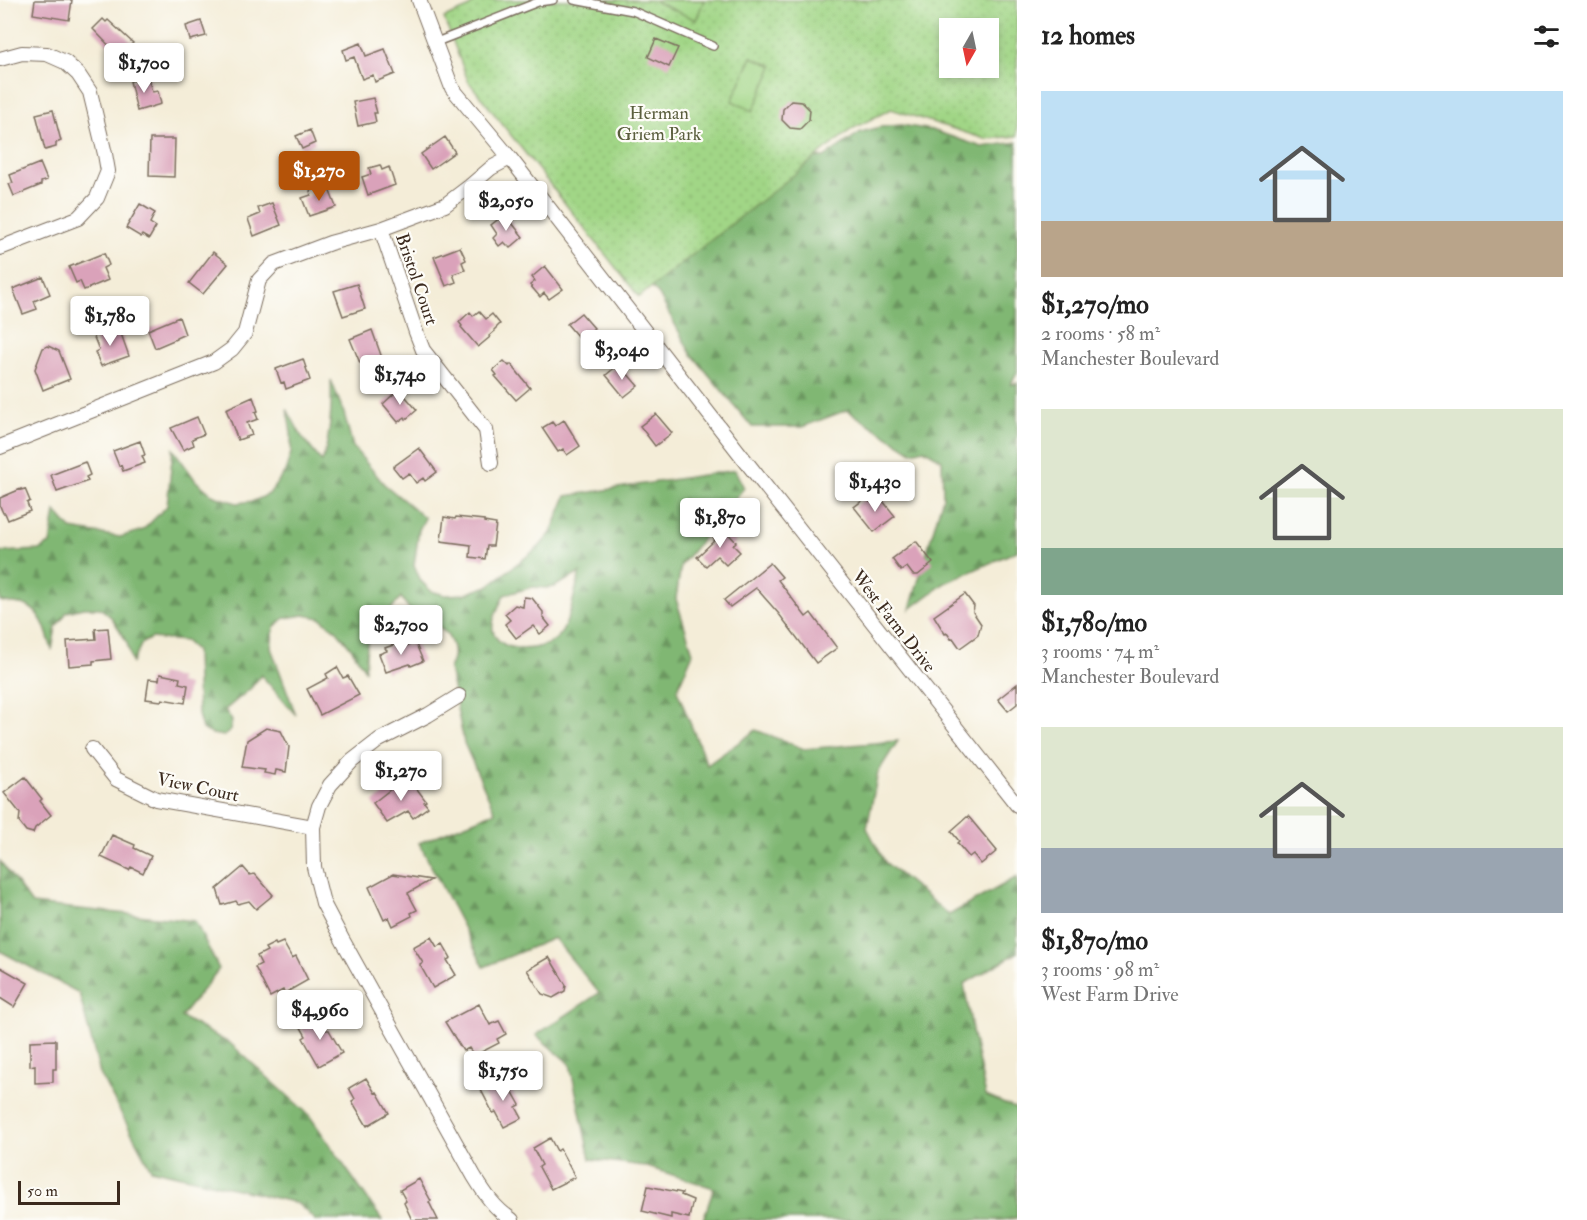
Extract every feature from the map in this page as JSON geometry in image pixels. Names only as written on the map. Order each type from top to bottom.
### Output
[{"type":"street","name":"West Farm Drive","points":[[419,0],[452,88],[510,158],[1017,805]]},
{"type":"street","points":[[0,59],[22,53],[46,54],[64,62],[78,74],[90,92],[108,171],[97,198],[78,218],[0,248]]},
{"type":"street","points":[[0,447],[214,362],[232,349],[245,333],[259,280],[274,264],[330,243],[381,229],[445,205],[491,168],[510,158]]},
{"type":"street","name":"Bristol Court","points":[[381,229],[423,350],[486,430],[491,463]]},
{"type":"street","points":[[459,696],[379,740],[352,761],[330,785],[319,806],[313,827],[314,867],[323,903],[343,941],[487,1197],[512,1220]]},
{"type":"street","name":"View Court","points":[[92,749],[116,779],[156,799],[313,827]]},
{"type":"lane","points":[[434,43],[538,3],[553,0]]},
{"type":"lane","points":[[574,0],[633,11],[714,46]]},
{"type":"green space","name":"Herman Griem Park","points":[[477,0],[1017,0],[1017,136],[985,139],[891,109],[852,129],[639,297],[468,81],[444,18],[468,8]]},
{"type":"green space","points":[[657,0],[704,0],[696,20],[656,2]]},
{"type":"green space","points":[[752,57],[773,66],[753,111],[732,101]]},
{"type":"green space","points":[[901,125],[932,130],[982,147],[1017,142],[1017,372],[1011,384],[1017,383],[1017,551],[945,583],[910,609],[943,497],[942,460],[924,449],[912,452],[847,410],[802,427],[752,427],[690,352],[659,295],[617,251],[793,159],[824,157],[861,132]]},
{"type":"green space","points":[[331,380],[344,413],[353,447],[384,484],[425,518],[419,530],[414,566],[421,581],[431,591],[445,595],[465,594],[488,586],[539,547],[551,533],[566,496],[735,470],[744,488],[681,565],[676,599],[693,653],[677,690],[707,765],[756,730],[804,749],[898,741],[878,772],[867,828],[885,862],[949,915],[1017,877],[1017,953],[964,984],[986,1096],[1017,1109],[1017,1218],[1002,1220],[703,1220],[714,1188],[644,1166],[590,1159],[570,1064],[536,1035],[599,993],[554,938],[484,967],[419,843],[495,812],[464,743],[449,668],[453,654],[451,641],[437,625],[411,611],[401,597],[392,608],[385,623],[367,645],[365,670],[337,631],[320,618],[304,615],[285,618],[274,627],[271,648],[296,715],[261,675],[251,688],[225,710],[232,721],[230,731],[224,736],[202,729],[198,715],[196,651],[185,641],[151,638],[142,643],[132,663],[127,643],[112,618],[100,608],[83,608],[67,612],[56,627],[52,650],[40,618],[31,608],[0,601],[0,552],[39,550],[50,544],[55,511],[71,529],[120,537],[143,530],[167,506],[173,449],[196,481],[214,496],[237,503],[254,501],[269,494],[285,472],[291,453],[291,433],[287,409],[302,437],[322,462],[329,432]],"holes":[[[580,573],[565,626],[557,638],[541,646],[521,649],[503,644],[497,638],[493,630],[493,621],[504,595],[533,587],[554,587]]]},
{"type":"green space","points":[[0,861],[32,904],[195,921],[219,969],[181,1017],[231,1044],[309,1115],[382,1220],[315,1220],[297,1203],[151,1169],[100,1074],[79,993],[0,951]]},
{"type":"building","points":[[35,0],[72,0],[69,20],[33,14]]},
{"type":"building","points":[[103,19],[106,22],[108,20],[133,43],[119,56],[93,29]]},
{"type":"building","points":[[201,21],[206,36],[190,40],[186,26]]},
{"type":"building","points":[[656,39],[678,48],[669,67],[648,57]]},
{"type":"building","points":[[361,43],[366,56],[385,49],[395,74],[375,82],[373,75],[362,79],[354,57],[346,60],[343,50]]},
{"type":"building","points":[[148,77],[152,92],[158,91],[161,104],[137,111],[130,81]]},
{"type":"building","points":[[373,98],[377,113],[374,113],[376,122],[358,126],[353,102]]},
{"type":"building","points":[[791,101],[802,102],[810,110],[809,120],[800,129],[790,128],[782,120],[783,109]]},
{"type":"building","points":[[53,110],[61,141],[56,143],[56,147],[45,150],[36,114]]},
{"type":"building","points":[[310,130],[315,143],[302,149],[296,136]]},
{"type":"building","points":[[445,137],[455,152],[431,169],[421,154]]},
{"type":"building","points":[[150,139],[175,139],[174,177],[149,176]]},
{"type":"building","points":[[40,163],[47,180],[41,182],[41,185],[14,196],[9,184],[13,183],[10,175]]},
{"type":"building","points":[[380,165],[382,170],[389,167],[395,185],[368,195],[362,177],[371,174],[369,168]]},
{"type":"building","points":[[320,187],[321,192],[329,189],[336,207],[309,216],[302,198],[311,195],[310,191]]},
{"type":"building","points":[[272,203],[281,225],[254,236],[248,219],[260,214],[258,208]]},
{"type":"building","points":[[140,204],[155,213],[150,223],[156,227],[149,239],[126,228]]},
{"type":"building","points":[[505,214],[523,237],[510,248],[504,242],[499,246],[493,238],[497,234],[491,225]]},
{"type":"building","points":[[460,247],[466,260],[462,262],[465,270],[453,274],[456,282],[446,286],[434,257]]},
{"type":"building","points":[[213,252],[228,264],[203,294],[189,283]]},
{"type":"building","points":[[104,253],[109,265],[103,268],[108,280],[84,290],[80,281],[76,283],[69,267]]},
{"type":"building","points":[[545,266],[563,289],[549,299],[544,293],[540,297],[530,285],[535,281],[532,277]]},
{"type":"building","points":[[43,277],[50,294],[34,301],[37,309],[23,314],[13,289]]},
{"type":"building","points":[[357,284],[365,309],[343,316],[334,291]]},
{"type":"building","points":[[479,311],[486,319],[492,314],[500,324],[478,347],[459,322],[470,312],[473,316]]},
{"type":"building","points":[[581,313],[594,328],[592,330],[600,341],[589,350],[567,324]]},
{"type":"building","points":[[179,317],[185,334],[155,348],[148,330]]},
{"type":"building","points":[[114,327],[116,332],[120,331],[129,356],[101,366],[95,352],[99,350],[93,335]]},
{"type":"building","points":[[372,330],[382,358],[368,364],[367,360],[360,363],[350,339]]},
{"type":"building","points":[[48,346],[59,351],[70,379],[43,390],[35,369],[43,348]]},
{"type":"building","points":[[303,359],[310,380],[286,389],[276,369]]},
{"type":"building","points":[[504,361],[509,366],[511,364],[530,388],[516,400],[495,376],[497,375],[493,370]]},
{"type":"building","points":[[619,364],[638,386],[624,397],[606,375]]},
{"type":"building","points":[[399,389],[417,410],[398,422],[383,404]]},
{"type":"building","points":[[253,397],[258,419],[247,423],[252,435],[238,440],[226,409]]},
{"type":"building","points":[[656,414],[672,433],[655,446],[640,426]]},
{"type":"building","points":[[197,417],[204,434],[192,439],[194,445],[183,450],[171,428]]},
{"type":"building","points":[[564,420],[580,446],[567,455],[563,449],[558,452],[542,428],[552,422],[555,426]]},
{"type":"building","points":[[140,441],[145,463],[123,471],[113,451]]},
{"type":"building","points":[[419,448],[437,472],[425,481],[423,478],[416,483],[409,473],[402,478],[393,467]]},
{"type":"building","points":[[85,462],[90,475],[86,477],[88,481],[57,492],[51,475]]},
{"type":"building","points":[[25,489],[30,501],[27,503],[30,511],[8,520],[0,506],[0,498]]},
{"type":"building","points":[[879,496],[895,516],[874,532],[854,507],[866,498],[870,502]]},
{"type":"building","points":[[444,517],[484,520],[484,522],[496,524],[493,546],[487,546],[485,559],[470,557],[471,545],[441,541]]},
{"type":"building","points":[[723,528],[736,542],[733,545],[740,552],[726,565],[717,556],[706,566],[697,557],[715,540],[713,537]]},
{"type":"building","points":[[916,541],[933,563],[918,575],[913,575],[907,567],[901,571],[892,559]]},
{"type":"building","points":[[770,563],[782,577],[778,580],[806,617],[811,613],[837,648],[816,663],[756,588],[730,607],[724,600]]},
{"type":"building","points":[[965,594],[974,606],[973,612],[981,624],[978,635],[960,648],[953,638],[945,634],[934,616]]},
{"type":"building","points":[[524,597],[532,598],[550,626],[540,634],[533,626],[516,638],[505,624],[510,620],[505,614],[515,605],[523,607]]},
{"type":"building","points":[[108,628],[111,659],[93,661],[93,664],[69,666],[67,641],[96,639],[95,629]]},
{"type":"building","points":[[404,641],[406,646],[415,642],[423,661],[386,672],[379,654],[387,651],[385,648]]},
{"type":"building","points":[[337,667],[343,678],[348,676],[359,695],[320,715],[307,689],[328,678],[326,674]]},
{"type":"building","points":[[160,674],[180,678],[179,683],[188,685],[185,703],[146,699],[149,679],[159,680]]},
{"type":"building","points":[[1017,684],[1017,704],[1008,711],[998,699]]},
{"type":"building","points":[[266,728],[281,731],[289,747],[286,772],[276,770],[275,775],[264,773],[265,770],[242,767],[247,740]]},
{"type":"building","points":[[25,777],[51,815],[35,828],[33,833],[26,831],[19,822],[20,813],[4,793]]},
{"type":"building","points":[[411,781],[428,807],[413,818],[408,811],[387,823],[373,803],[400,782],[404,786]]},
{"type":"building","points":[[968,816],[997,851],[981,864],[973,854],[969,857],[957,843],[959,841],[951,831]]},
{"type":"building","points":[[112,835],[135,845],[134,848],[151,856],[143,873],[131,867],[129,870],[101,857]]},
{"type":"building","points":[[243,867],[250,875],[255,874],[273,895],[256,909],[249,901],[238,904],[236,901],[222,905],[217,889]]},
{"type":"building","points":[[393,874],[431,880],[408,893],[417,910],[411,913],[412,916],[393,926],[389,917],[384,920],[369,887]]},
{"type":"building","points":[[431,937],[437,947],[443,944],[451,958],[447,960],[456,975],[433,988],[420,965],[423,963],[413,947]]},
{"type":"building","points":[[283,942],[292,958],[296,956],[308,980],[285,993],[283,990],[270,997],[255,967],[261,964],[257,956],[267,951],[265,948]]},
{"type":"building","points":[[549,957],[566,985],[565,991],[553,998],[542,994],[527,970]]},
{"type":"building","points":[[0,967],[28,983],[14,1007],[0,998]]},
{"type":"building","points":[[479,1004],[490,1025],[499,1021],[506,1034],[497,1039],[499,1043],[474,1056],[469,1048],[463,1051],[445,1022]]},
{"type":"building","points":[[316,1014],[325,1030],[329,1030],[342,1053],[319,1066],[303,1038],[306,1036],[299,1024]]},
{"type":"building","points":[[56,1040],[56,1069],[53,1069],[53,1082],[35,1083],[35,1065],[30,1066],[30,1041]]},
{"type":"building","points":[[366,1078],[389,1113],[367,1126],[352,1101],[355,1099],[349,1088]]},
{"type":"building","points":[[505,1078],[520,1105],[516,1107],[522,1118],[504,1127],[496,1112],[493,1113],[481,1090]]},
{"type":"building","points":[[550,1138],[557,1151],[560,1149],[575,1177],[551,1189],[539,1167],[542,1165],[533,1148]]},
{"type":"building","points":[[419,1179],[438,1220],[412,1220],[404,1203],[406,1201],[400,1190]]},
{"type":"building","points":[[648,1186],[682,1193],[681,1195],[693,1200],[689,1218],[671,1214],[671,1218],[642,1211]]}]
